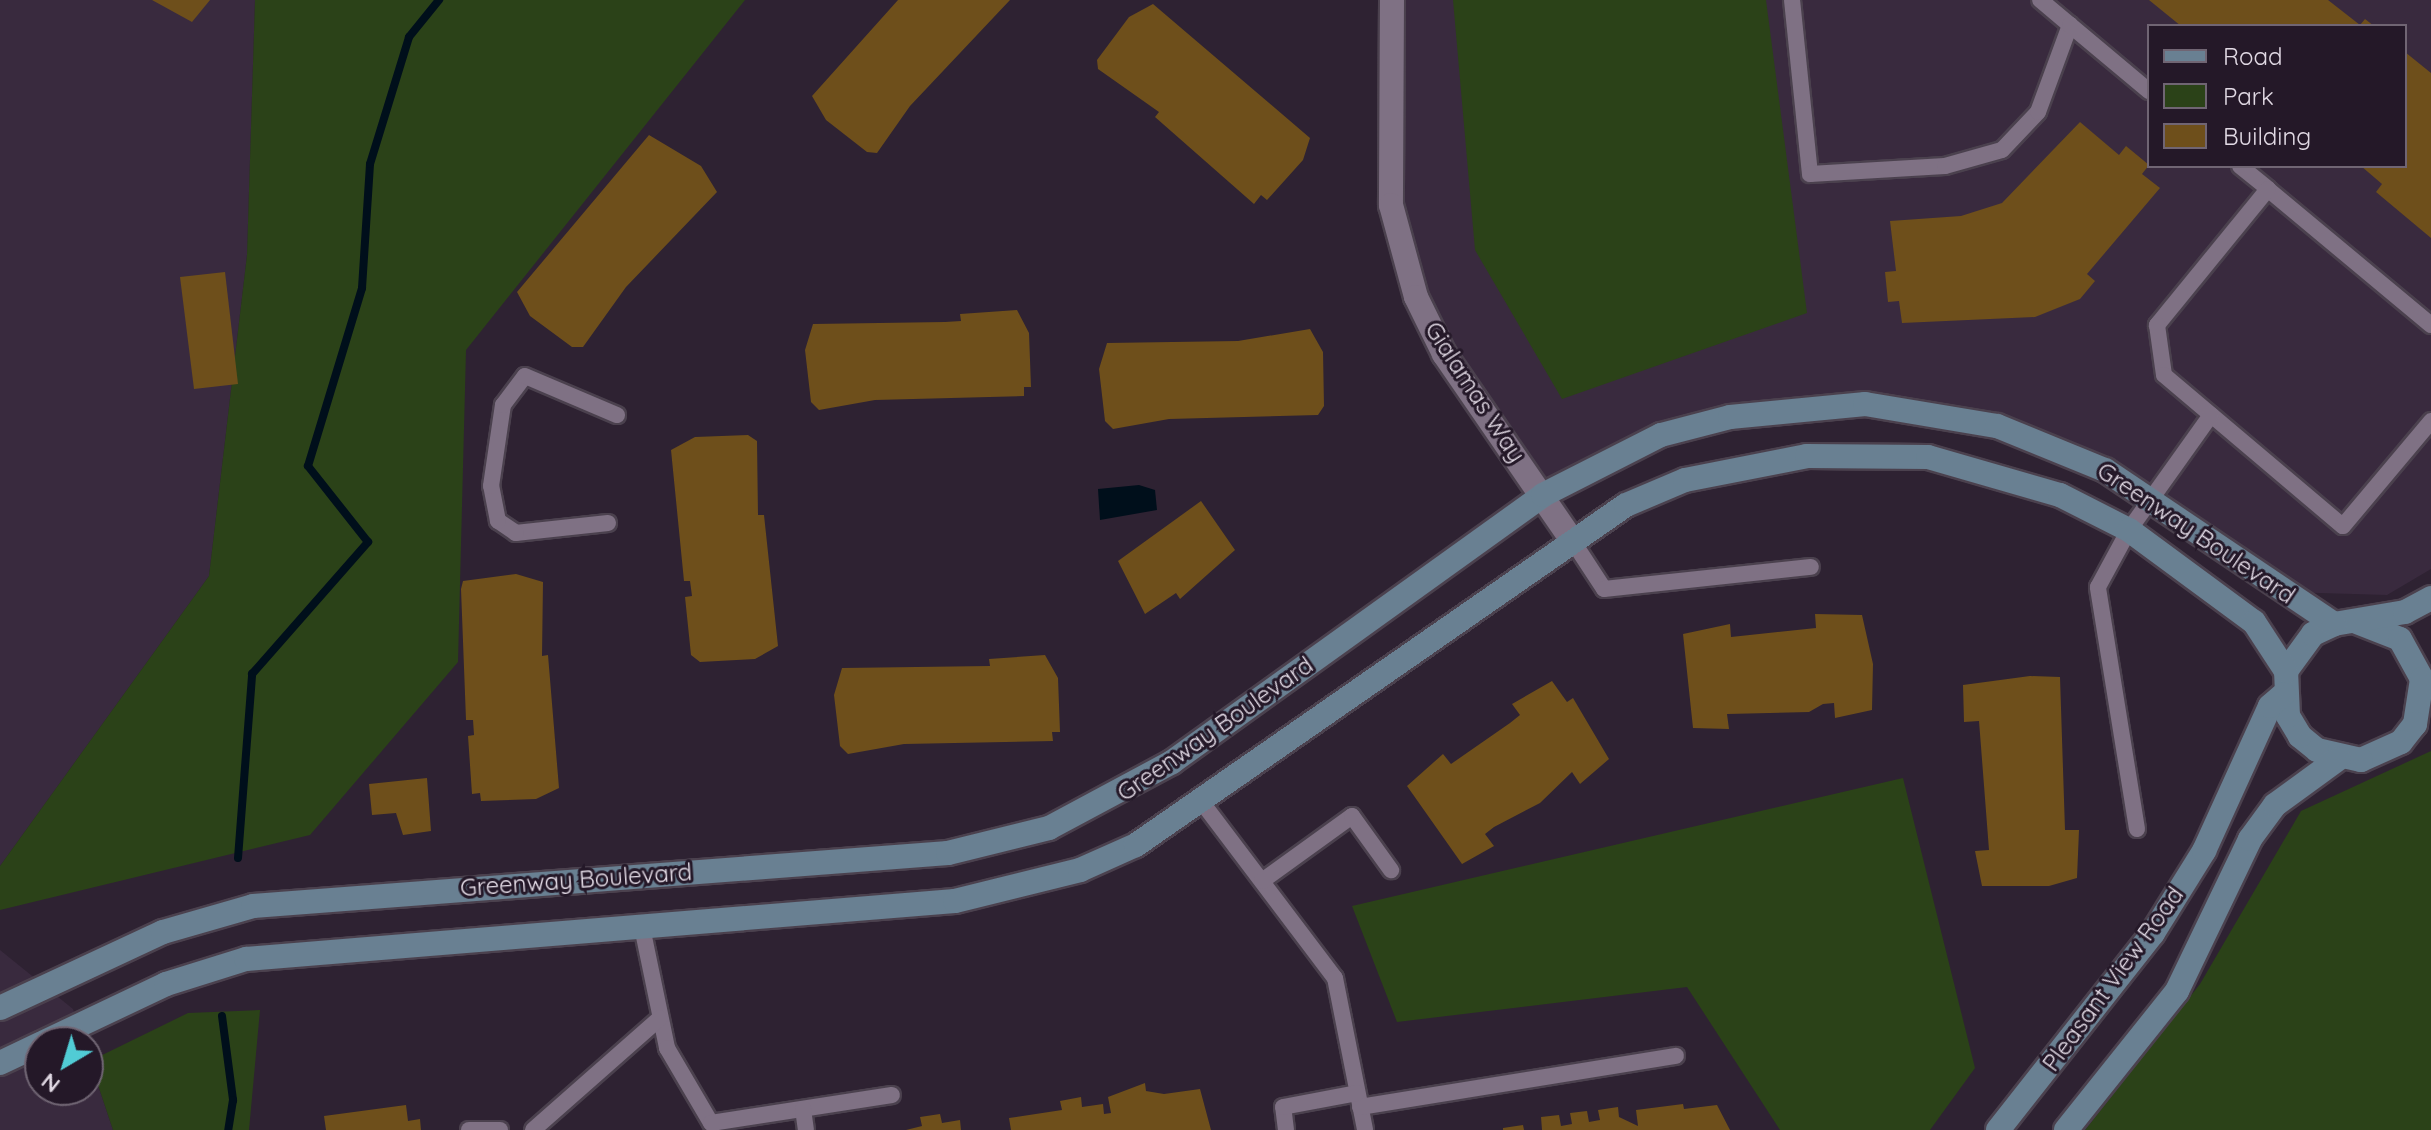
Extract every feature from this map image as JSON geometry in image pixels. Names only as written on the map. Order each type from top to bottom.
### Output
[{"type":"street","name":"Gialamas Way","points":[[1392,0],[1391,205],[1400,248],[1444,354],[1570,537]]},
{"type":"street","name":"Greenway Boulevard","points":[[0,1008],[163,932],[253,906],[948,853],[1049,828],[1108,803],[1172,762],[1543,495],[1661,435],[1799,406],[1865,404],[1997,426],[2105,470],[2345,623]]},
{"type":"street","name":"Greenway Boulevard","points":[[78,1026],[166,984],[246,959],[955,901],[1014,889],[1136,845],[1570,537],[1685,480],[1807,456],[1928,457],[1979,468],[2060,495],[2129,530],[2254,622],[2285,682]]},
{"type":"street","points":[[2345,623],[2400,639],[2422,679],[2427,697],[2401,742],[2361,760],[2338,759],[2300,736],[2285,682],[2296,651],[2345,623],[2405,612],[2431,598]]},
{"type":"street","name":"Pleasant View Road","points":[[1998,1130],[2153,933],[2204,851],[2270,706],[2285,682]]},
{"type":"street","name":"Pleasant View Road","points":[[2066,1130],[2177,991],[2258,828],[2275,805],[2338,759]]},
{"type":"street","name":"Greenway Boulevard","points":[[0,1063],[24,1052]]},
{"type":"lane","points":[[1792,0],[1810,174],[1945,166],[2002,150],[2038,112],[2070,25]]},
{"type":"lane","points":[[2040,0],[2147,89]]},
{"type":"lane","points":[[2242,168],[2431,325]]},
{"type":"lane","points":[[2268,189],[2157,325],[2164,375],[2343,526],[2431,421]]},
{"type":"lane","points":[[608,523],[516,533],[498,521],[491,486],[503,405],[525,376],[617,415]]},
{"type":"lane","points":[[2137,829],[2098,587],[2129,530],[2211,415]]},
{"type":"lane","points":[[1570,537],[1604,589],[1811,567]]},
{"type":"lane","points":[[1201,801],[1335,978],[1365,1130]]},
{"type":"lane","points":[[1262,881],[1352,816],[1391,870]]},
{"type":"lane","points":[[642,927],[667,1048],[712,1127],[892,1095]]},
{"type":"lane","points":[[533,1130],[660,1018]]},
{"type":"lane","points":[[1286,1130],[1283,1107],[1359,1100],[1676,1056]]},
{"type":"lane","points":[[803,1109],[806,1130]]},
{"type":"lane","points":[[469,1130],[500,1130]]},
{"type":"shaded area","points":[[0,0],[255,0],[247,255],[209,576],[0,866]]},
{"type":"shaded area","points":[[1393,0],[2431,0],[2431,569],[2387,595],[2285,592],[2152,498],[1932,411],[1730,417],[1543,495],[1484,413],[1400,249]]},
{"type":"shaded area","points":[[0,950],[73,1009],[79,1026],[24,1026],[24,1106],[104,1106],[104,1103],[113,1130],[0,1130]]},
{"type":"green space","points":[[255,0],[745,0],[466,350],[458,662],[310,835],[0,910],[0,866],[209,576],[247,255]]},
{"type":"green space","points":[[1453,0],[1766,0],[1807,313],[1562,399],[1475,250]]},
{"type":"green space","points":[[2431,751],[2431,1130],[2085,1130],[2200,984],[2301,811]]},
{"type":"green space","points":[[1903,778],[1975,1068],[1930,1130],[1780,1130],[1687,987],[1397,1022],[1352,906]]},
{"type":"green space","points":[[260,1010],[249,1130],[113,1130],[104,1103],[104,1054],[188,1013]]},
{"type":"water","points":[[1139,485],[1155,490],[1157,510],[1100,520],[1098,489]]},
{"type":"building","points":[[152,0],[210,0],[192,22]]},
{"type":"building","points":[[898,0],[1010,0],[910,106],[877,153],[867,152],[826,120],[812,96]]},
{"type":"building","points":[[2149,0],[2328,0],[2359,24],[2179,24]]},
{"type":"building","points":[[1153,4],[1310,138],[1303,160],[1267,200],[1261,195],[1254,204],[1155,117],[1159,112],[1098,69],[1097,60],[1129,17]]},
{"type":"building","points":[[2407,54],[2431,73],[2431,238],[2376,192],[2382,184],[2363,168],[2407,168]]},
{"type":"building","points":[[2080,122],[2119,155],[2126,146],[2147,163],[2142,174],[2160,188],[2087,274],[2095,281],[2080,299],[2035,317],[1902,323],[1899,301],[1888,302],[1885,272],[1896,271],[1890,221],[1961,216],[2002,203]]},
{"type":"building","points":[[649,135],[701,166],[717,192],[626,287],[583,347],[572,347],[530,316],[517,292]]},
{"type":"building","points":[[225,272],[238,384],[194,389],[180,277]]},
{"type":"building","points":[[1017,310],[1029,333],[1031,387],[1024,387],[1024,396],[875,400],[819,410],[811,402],[805,350],[813,324],[961,321],[960,314]]},
{"type":"building","points":[[1310,329],[1323,352],[1324,406],[1318,415],[1169,419],[1113,429],[1105,421],[1099,369],[1107,343],[1238,341]]},
{"type":"building","points":[[748,435],[757,441],[758,515],[764,515],[778,646],[755,659],[700,662],[691,655],[685,597],[692,596],[690,581],[684,581],[671,450],[695,437]]},
{"type":"building","points":[[1201,501],[1235,550],[1180,599],[1176,593],[1145,614],[1118,561]]},
{"type":"building","points":[[516,574],[543,582],[542,656],[548,655],[559,788],[536,799],[481,801],[480,793],[472,794],[468,736],[474,735],[473,720],[466,720],[461,589],[463,581]]},
{"type":"building","points":[[1815,614],[1862,615],[1873,664],[1872,710],[1835,718],[1834,703],[1823,704],[1809,712],[1727,714],[1729,729],[1693,728],[1683,634],[1730,624],[1731,637],[1816,628]]},
{"type":"building","points":[[1045,655],[1058,678],[1060,732],[1052,732],[1053,741],[904,744],[848,754],[840,746],[834,695],[842,668],[990,666],[989,659]]},
{"type":"building","points":[[2030,676],[2060,677],[2065,830],[2079,830],[2077,878],[2049,886],[1982,886],[1975,851],[1989,850],[1979,721],[1964,722],[1963,685]]},
{"type":"building","points":[[1552,681],[1567,702],[1573,698],[1609,759],[1580,784],[1572,772],[1540,803],[1494,827],[1485,834],[1494,846],[1462,864],[1407,786],[1443,754],[1451,764],[1510,723],[1520,715],[1512,704]]},
{"type":"building","points":[[427,778],[431,831],[403,835],[396,813],[372,815],[369,784]]},
{"type":"building","points":[[1145,1083],[1146,1091],[1164,1094],[1200,1089],[1211,1130],[1011,1130],[1009,1118],[1062,1110],[1060,1101],[1081,1097],[1082,1107],[1103,1104],[1104,1114],[1111,1113],[1108,1097]]},
{"type":"building","points":[[1683,1104],[1684,1109],[1717,1105],[1730,1130],[1542,1130],[1541,1117],[1559,1115],[1561,1126],[1572,1124],[1570,1113],[1587,1111],[1589,1122],[1600,1120],[1598,1110],[1618,1107],[1619,1117],[1638,1126],[1636,1110]]},
{"type":"building","points":[[406,1105],[408,1121],[420,1119],[421,1130],[326,1130],[324,1116]]},
{"type":"building","points":[[940,1114],[942,1123],[960,1120],[961,1130],[906,1130],[922,1126],[920,1117]]},
{"type":"building","points":[[1523,1125],[1524,1130],[1503,1130],[1503,1128]]},
{"type":"waterway","points":[[238,858],[252,674],[368,542],[308,466],[362,288],[370,164],[409,37],[439,0]]},
{"type":"waterway","points":[[222,1016],[233,1100],[228,1130]]}]
